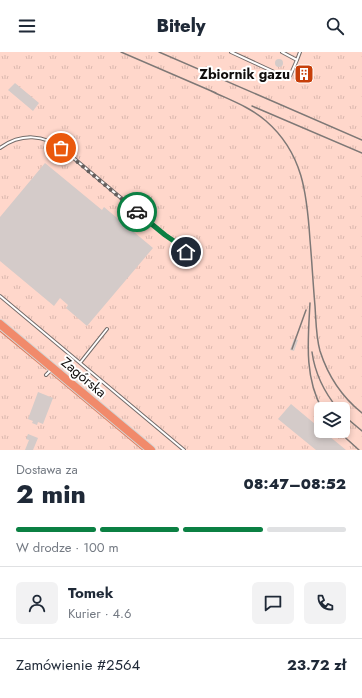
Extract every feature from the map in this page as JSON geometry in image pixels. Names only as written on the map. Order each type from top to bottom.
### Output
[{"type":"highway","name":"Zagórska","points":[[0,324],[150,450]]},
{"type":"lane","points":[[231,52],[285,77],[290,76],[298,60],[300,52]]},
{"type":"lane","points":[[282,52],[298,60]]},
{"type":"lane","points":[[0,148],[13,140],[28,137],[39,138],[54,144],[186,252]]},
{"type":"lane","points":[[0,296],[184,450]]},
{"type":"lane","points":[[80,363],[107,329]]},
{"type":"lane","points":[[46,375],[52,368]]},
{"type":"green space","points":[[0,52],[362,52],[362,450],[0,450]]},
{"type":"building","points":[[277,59],[281,59],[283,63],[281,67],[277,67],[275,65],[275,61]]},
{"type":"building","points":[[15,83],[39,103],[33,111],[8,90]]},
{"type":"building","points":[[45,163],[102,210],[104,207],[153,248],[87,326],[66,308],[68,305],[60,298],[54,306],[0,261],[0,217]]},
{"type":"building","points":[[294,339],[298,340],[294,351],[290,350]]},
{"type":"building","points":[[38,392],[53,398],[43,424],[38,422],[37,425],[28,419]]},
{"type":"building","points":[[291,404],[314,423],[314,438],[331,438],[346,450],[316,450],[278,419]]},
{"type":"building","points":[[28,434],[38,438],[33,450],[25,450],[29,440],[26,439]]},
{"type":"waterway","points":[[0,331],[46,369]]},
{"type":"waterway","points":[[52,374],[143,450]]},
{"type":"railway","points":[[121,52],[216,93]]},
{"type":"railway","points":[[159,52],[362,140]]},
{"type":"railway","points":[[211,91],[247,108],[260,116],[278,133],[288,147],[295,161],[301,175],[307,206],[316,329],[320,351],[327,369],[336,385],[348,400],[362,413]]},
{"type":"railway","points":[[252,106],[362,153]]},
{"type":"railway","points":[[310,303],[308,358],[312,384],[319,402]]},
{"type":"railway","points":[[292,349],[306,310]]},
{"type":"railway","points":[[312,352],[315,368],[328,396],[333,402]]},
{"type":"railway","points":[[350,421],[362,431]]},
{"type":"railway","points":[[346,438],[359,450]]},
{"type":"way so far","points":[[61,148],[137,212]]},
{"type":"place","name":"Zbiornik gazu","points":[[304,74]]},
{"type":"route","points":[[137,212],[186,252]]}]
